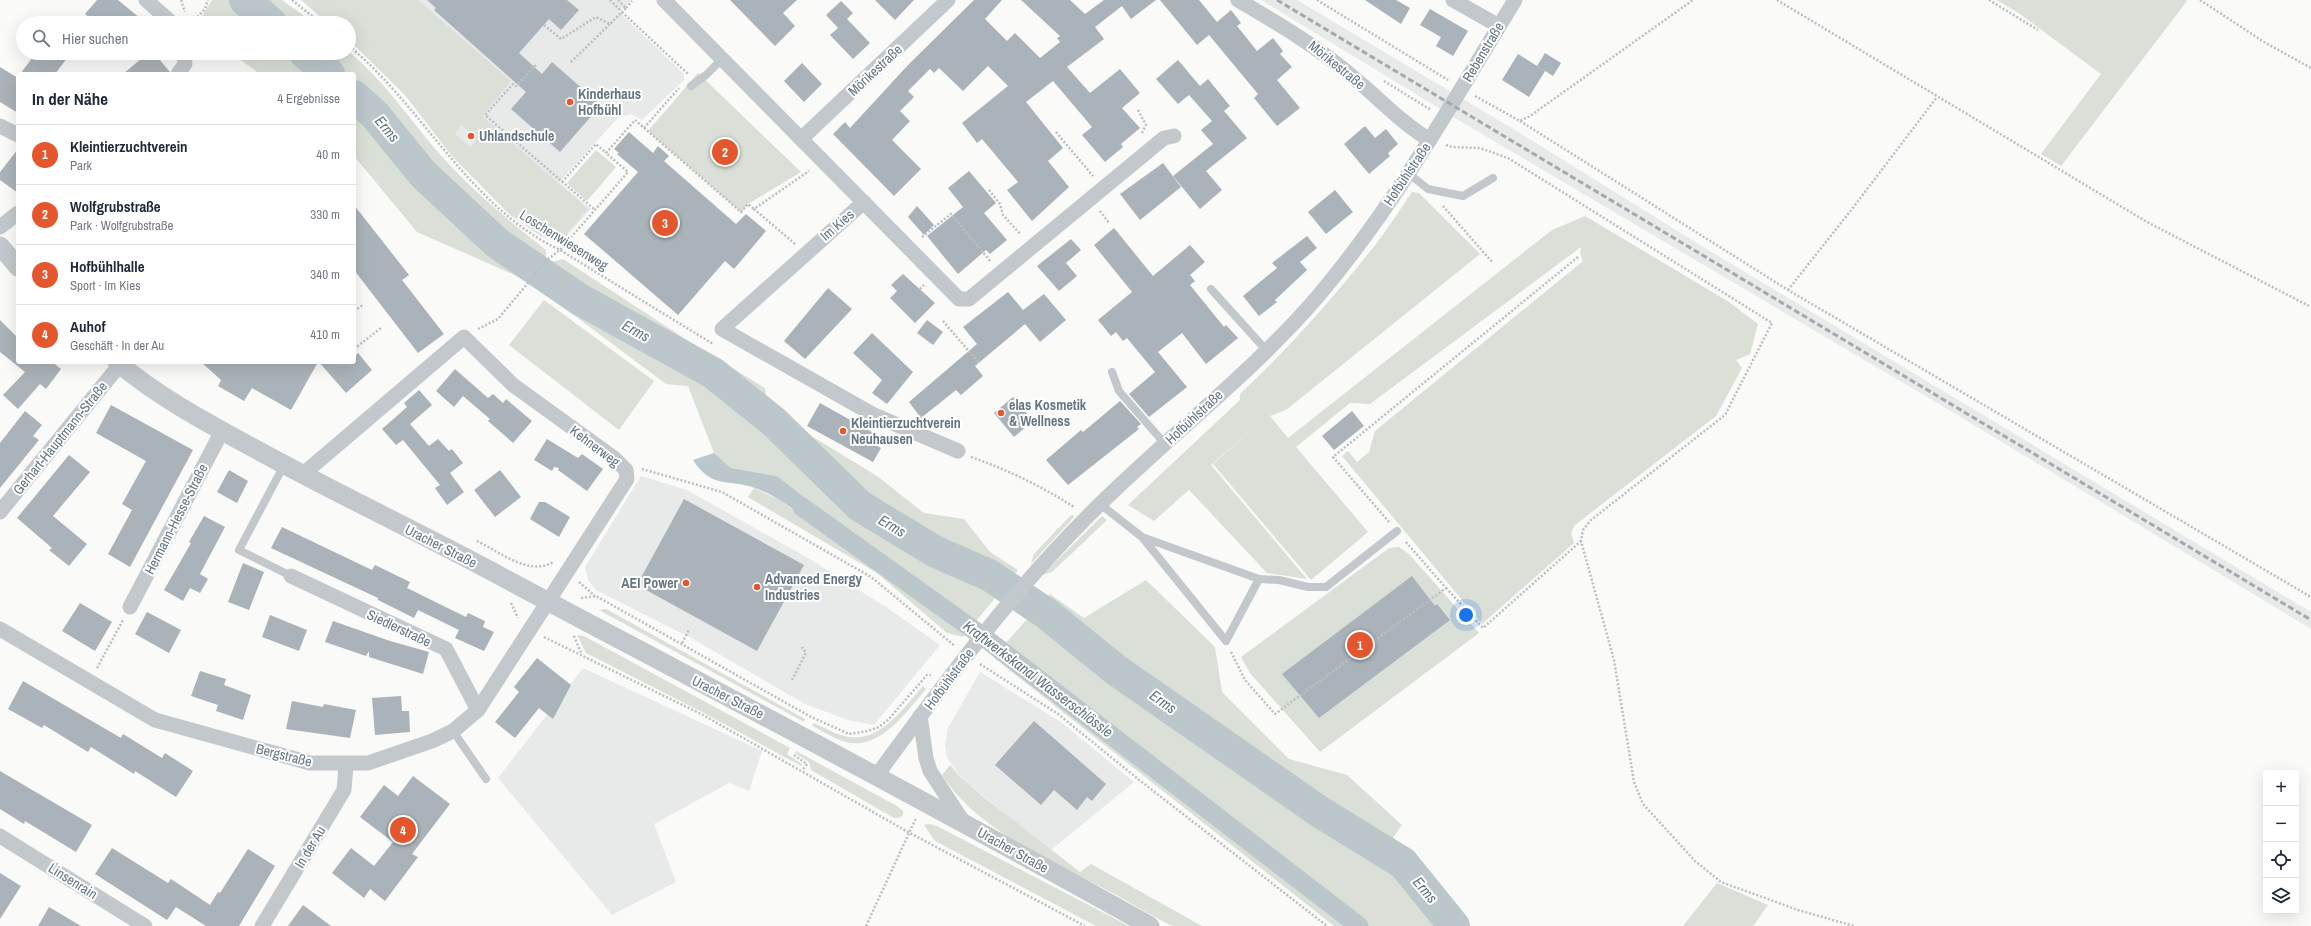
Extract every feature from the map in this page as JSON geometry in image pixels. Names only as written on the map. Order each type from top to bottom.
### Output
[{"type":"street","points":[[146,0],[164,16]]},
{"type":"street","points":[[664,0],[864,202]]},
{"type":"street","name":"Mörikestraße","points":[[801,140],[948,0]]},
{"type":"street","name":"Mörikestraße","points":[[1238,0],[1308,42],[1355,78],[1405,124],[1430,140]]},
{"type":"street","points":[[1454,0],[1499,26]]},
{"type":"street","name":"Rebenstraße","points":[[1451,104],[1515,0]]},
{"type":"street","points":[[179,72],[185,64],[185,60]]},
{"type":"street","name":"Hofbühlstraße","points":[[877,775],[970,651],[1029,579],[1100,504],[1266,350],[1320,294],[1366,233],[1430,140],[1451,104]]},
{"type":"street","points":[[0,126],[16,134]]},
{"type":"street","name":"Im Kies","points":[[958,452],[874,415],[722,329],[769,285],[864,202],[959,299],[969,299],[1164,138],[1174,136]]},
{"type":"street","points":[[0,227],[16,215]]},
{"type":"street","points":[[0,246],[16,265]]},
{"type":"street","points":[[302,475],[464,337]]},
{"type":"street","name":"Kehnerweg","points":[[464,337],[513,385],[614,458],[626,470],[627,478],[625,484],[547,601]]},
{"type":"street","name":"Gerhart-Hauptmann-Straße","points":[[0,512],[119,364]]},
{"type":"street","name":"Uracher Straße","points":[[121,364],[173,402],[302,475],[547,601],[877,775],[1150,926]]},
{"type":"street","name":"Hermann-Hesse-Straße","points":[[130,608],[222,431]]},
{"type":"street","name":"Siedlerstraße","points":[[290,576],[446,649],[478,710]]},
{"type":"street","name":"Bergstraße","points":[[0,629],[155,720],[310,763],[368,764],[432,741],[453,731],[478,710],[547,601]]},
{"type":"street","name":"Hofbühlstraße","points":[[920,716],[926,758],[930,771],[964,823]]},
{"type":"street","name":"In der Au","points":[[262,926],[344,790],[346,764]]},
{"type":"street","name":"Linsenrain","points":[[0,836],[146,926]]},
{"type":"lane","points":[[691,86],[706,75],[722,58]]},
{"type":"lane","points":[[1408,172],[1428,189],[1463,196],[1493,178]]},
{"type":"lane","points":[[1211,289],[1266,350]]},
{"type":"lane","points":[[1112,372],[1119,391],[1165,444]]},
{"type":"lane","points":[[284,465],[239,550],[290,576]]},
{"type":"lane","points":[[1100,504],[1142,537],[1226,641],[1259,579]]},
{"type":"lane","points":[[1142,537],[1259,579],[1279,580],[1308,587],[1326,587],[1397,531]]},
{"type":"lane","points":[[453,731],[486,779]]},
{"type":"path","points":[[198,16],[205,8],[208,0]]},
{"type":"path","points":[[292,0],[312,16]]},
{"type":"path","points":[[610,0],[690,76]]},
{"type":"path","points":[[618,0],[626,8]]},
{"type":"path","points":[[571,62],[633,0]]},
{"type":"path","points":[[1317,0],[1461,88],[1520,121],[1788,290],[2311,598]]},
{"type":"path","points":[[1520,121],[1530,116],[1693,0]]},
{"type":"path","points":[[1777,0],[2147,222],[2311,307]]},
{"type":"path","points":[[1989,0],[2038,30]]},
{"type":"path","points":[[2200,0],[2264,42],[2311,68]]},
{"type":"path","points":[[544,25],[561,39],[596,18],[610,24]]},
{"type":"path","name":"Loschenwiesenweg","points":[[356,53],[401,98],[449,158],[507,217],[539,240],[560,250],[692,333],[719,347]]},
{"type":"path","points":[[536,65],[516,86],[513,84],[485,115],[595,210]]},
{"type":"path","points":[[644,128],[680,87]]},
{"type":"path","points":[[1788,290],[1937,97]]},
{"type":"path","points":[[1138,110],[1146,125],[1140,140]]},
{"type":"path","points":[[606,153],[634,120],[741,212],[748,204],[780,231]]},
{"type":"path","points":[[1056,132],[1103,188]]},
{"type":"path","points":[[1430,140],[1452,147],[1480,148],[1508,158],[1772,323],[1725,415],[1591,520],[1582,530],[1581,541],[1614,660],[1634,782],[1643,804],[1695,861],[1721,882],[1798,910],[1854,926]]},
{"type":"path","points":[[464,337],[498,319],[528,282],[548,260],[560,250],[628,172],[596,144],[562,182]]},
{"type":"path","points":[[754,209],[802,178]]},
{"type":"path","points":[[1428,189],[1492,262]]},
{"type":"path","points":[[989,190],[1000,204],[1003,214],[1031,247]]},
{"type":"path","points":[[918,233],[923,238],[951,214],[1000,273]]},
{"type":"path","points":[[1578,257],[1334,457],[1446,588],[1483,628],[1581,541]]},
{"type":"path","points":[[356,310],[363,305]]},
{"type":"path","points":[[943,321],[979,363]]},
{"type":"path","points":[[356,347],[381,328]]},
{"type":"path","points":[[958,452],[1004,468],[1053,494],[1088,516]]},
{"type":"path","points":[[626,470],[642,469],[722,492],[871,577],[1058,714],[1138,780],[1327,926]]},
{"type":"path","points":[[471,538],[526,565],[537,567],[547,566],[557,559]]},
{"type":"path","points":[[1226,641],[1245,680],[1275,714],[1446,588]]},
{"type":"path","points":[[575,598],[596,596],[682,643],[811,717],[849,734],[868,731],[879,727],[888,720],[927,675],[953,673]]},
{"type":"path","points":[[89,682],[130,608]]},
{"type":"path","points":[[530,630],[703,715],[908,832],[1086,926]]},
{"type":"path","points":[[682,643],[689,630]]},
{"type":"path","points":[[792,680],[806,653],[802,647]]},
{"type":"path","points":[[866,926],[908,832]]},
{"type":"shaded area","points":[[212,0],[282,0],[304,16],[202,16]]},
{"type":"shaded area","name":"Uhlandschule","points":[[301,0],[631,0],[619,12],[683,73],[685,79],[642,120],[632,114],[618,118],[559,182],[591,209],[562,241],[541,236],[509,214],[452,156],[405,95],[356,47],[356,16],[320,16]]},
{"type":"shaded area","name":"Uhlandschule","points":[[301,0],[418,0],[511,81],[482,116],[588,209],[562,241],[541,236],[509,214],[452,156],[405,95],[356,47],[356,16],[320,16]],"holes":[[[461,125],[477,139],[470,147],[455,134]]]},
{"type":"shaded area","points":[[1261,0],[1297,0],[1515,130],[1700,245],[2311,612],[2311,629],[1944,407],[1460,121]]},
{"type":"shaded area","points":[[1997,0],[2187,1],[2061,166],[2041,154],[2101,74],[2020,14]]},
{"type":"shaded area","points":[[356,58],[376,77],[457,173],[494,207],[546,250],[546,257],[526,280],[417,232],[356,158],[356,72],[257,72],[241,60],[356,60]]},
{"type":"shaded area","points":[[698,73],[801,172],[748,204],[741,212],[648,131]]},
{"type":"shaded area","points":[[596,150],[616,167],[587,201],[567,183]]},
{"type":"shaded area","points":[[1412,192],[1419,193],[1480,254],[1286,410],[1270,416],[1288,438],[1552,230],[1585,216],[1729,302],[1758,324],[1750,354],[1736,360],[1742,368],[1716,416],[1575,525],[1571,533],[1574,543],[1482,624],[1342,456],[1348,451],[1357,462],[1369,452],[1375,431],[1583,261],[1580,253],[1581,247],[1370,404],[1350,403],[1296,447],[1368,532],[1311,580],[1213,464],[1267,417],[1211,465],[1307,579],[1267,573],[1189,490],[1154,521],[1128,505],[1240,400],[1240,394],[1313,319],[1347,280],[1379,240]]},
{"type":"shaded area","points":[[563,259],[687,340],[765,388],[767,400],[782,418],[877,476],[924,513],[964,519],[990,552],[1018,570],[963,637],[947,633],[877,573],[748,497],[754,488],[781,501],[818,527],[777,476],[731,468],[714,453],[688,386],[666,384],[547,295],[531,285],[551,262]]},
{"type":"shaded area","points":[[544,300],[654,381],[619,430],[509,345]]},
{"type":"shaded area","points":[[714,453],[731,468],[777,476],[829,517],[818,527],[788,505],[763,491],[745,485],[721,482],[707,476],[693,460]]},
{"type":"shaded area","points":[[641,476],[687,490],[808,558],[886,607],[940,645],[874,725],[848,720],[805,704],[693,639],[596,590],[588,580],[585,567]]},
{"type":"shaded area","points":[[1074,515],[1074,517],[1031,564],[1034,554],[1070,516]]},
{"type":"shaded area","points":[[1102,516],[1107,520],[1052,572],[1042,575]]},
{"type":"shaded area","points":[[1399,547],[1409,554],[1479,633],[1320,752],[1250,673],[1241,657],[1389,548]]},
{"type":"shaded area","points":[[1146,580],[1215,647],[1222,692],[1289,759],[1347,775],[1402,825],[1388,845],[1453,913],[1469,926],[1334,926],[993,657],[1050,594],[1084,618]]},
{"type":"shaded area","points":[[606,609],[805,719],[804,722],[599,610]]},
{"type":"shaded area","points":[[577,635],[584,636],[790,748],[787,754],[802,764],[801,766],[704,713],[586,653]]},
{"type":"shaded area","points":[[583,668],[762,751],[749,791],[729,783],[654,824],[676,882],[612,915],[498,778]]},
{"type":"shaded area","points":[[980,672],[1061,722],[1134,782],[1050,851],[958,775],[947,757],[945,746],[948,728]]},
{"type":"shaded area","points":[[923,686],[926,689],[901,718],[892,727],[870,741],[858,743],[842,741],[812,726],[814,723],[849,737],[861,737],[871,734],[881,729],[900,713]]},
{"type":"shaded area","points":[[796,751],[897,806],[903,811],[903,815],[899,818],[894,818],[811,770],[809,762],[795,753]]},
{"type":"shaded area","points":[[950,765],[958,775],[986,799],[1080,872],[1091,864],[1202,926],[1174,926],[1169,924],[1022,845],[977,814],[958,796],[942,775]]},
{"type":"shaded area","points":[[929,824],[937,826],[1129,926],[1096,926],[935,841],[924,825]]},
{"type":"shaded area","points":[[1717,883],[1768,905],[1753,926],[1683,926]]},
{"type":"building","points":[[97,0],[118,0],[137,16],[87,16],[85,14]]},
{"type":"building","points":[[427,0],[567,0],[579,10],[561,30],[549,19],[519,53],[542,74],[552,62],[601,105],[560,152],[511,109],[526,92],[434,10],[436,8]]},
{"type":"building","points":[[730,0],[797,0],[783,13],[795,26],[775,46]]},
{"type":"building","points":[[875,0],[914,0],[895,20]]},
{"type":"building","points":[[974,0],[1002,0],[985,19],[1007,41],[1015,33],[1040,58],[1060,42],[1057,38],[1060,36],[1021,0],[1070,0],[1085,14],[1104,0],[1156,0],[1131,19],[1122,6],[1095,27],[1104,39],[1067,67],[1090,93],[1120,69],[1140,93],[1122,108],[1140,128],[1121,144],[1123,147],[1105,162],[1082,135],[1092,127],[1053,81],[1026,102],[1063,148],[1048,161],[1069,187],[1032,221],[1007,190],[1018,182],[982,139],[977,143],[962,123],[1008,86],[988,66],[963,91],[939,68],[934,73],[930,69],[908,91],[914,97],[900,111],[910,121],[892,140],[921,169],[894,196],[833,134],[845,122],[850,128],[908,65]]},
{"type":"building","points":[[1160,0],[1199,0],[1217,22],[1231,10],[1241,23],[1237,26],[1257,51],[1273,38],[1283,51],[1280,54],[1292,67],[1277,80],[1300,108],[1277,126],[1254,98],[1258,94],[1209,35],[1197,45]]},
{"type":"building","points":[[1365,0],[1396,0],[1410,8],[1401,24]]},
{"type":"building","points":[[841,1],[853,13],[847,19],[870,43],[853,59],[830,35],[838,28],[826,15]]},
{"type":"building","points":[[1430,9],[1468,31],[1453,56],[1436,46],[1441,37],[1420,25]]},
{"type":"building","points":[[1545,53],[1561,63],[1553,76],[1537,66]]},
{"type":"building","points":[[1518,54],[1545,71],[1529,97],[1502,80]]},
{"type":"building","points":[[31,60],[66,60],[57,72],[22,72]]},
{"type":"building","points":[[140,60],[160,60],[170,72],[125,72]]},
{"type":"building","points":[[1178,60],[1200,86],[1208,79],[1230,106],[1224,111],[1247,138],[1206,171],[1222,190],[1200,209],[1173,176],[1213,144],[1201,130],[1212,121],[1189,95],[1178,104],[1156,79]]},
{"type":"building","points":[[802,63],[822,84],[804,102],[784,81]]},
{"type":"building","points":[[0,67],[16,77],[16,112],[0,102]]},
{"type":"building","points":[[1365,126],[1375,138],[1386,129],[1398,144],[1388,153],[1390,156],[1369,174],[1344,144]]},
{"type":"building","points":[[629,132],[653,153],[658,146],[669,156],[664,161],[736,224],[746,214],[766,231],[734,269],[725,261],[678,315],[584,234],[638,172],[617,154],[619,153],[614,149]]},
{"type":"building","points":[[16,152],[16,192],[0,180],[0,172]]},
{"type":"building","points":[[1163,163],[1181,187],[1140,220],[1120,194]]},
{"type":"building","points":[[969,171],[996,203],[984,213],[1007,240],[990,254],[986,250],[958,274],[927,236],[963,207],[948,188]]},
{"type":"building","points":[[1335,190],[1353,212],[1326,234],[1308,212]]},
{"type":"building","points":[[917,206],[934,225],[924,235],[908,217]]},
{"type":"building","points":[[356,208],[409,275],[402,280],[444,334],[418,353],[356,273]]},
{"type":"building","points":[[1114,228],[1153,276],[1190,245],[1205,262],[1190,275],[1195,281],[1190,285],[1224,327],[1226,325],[1238,338],[1206,364],[1182,333],[1158,352],[1187,387],[1149,417],[1129,394],[1155,372],[1127,338],[1123,341],[1116,332],[1111,336],[1098,320],[1132,292],[1094,245]]},
{"type":"building","points":[[1307,236],[1317,248],[1300,262],[1307,270],[1275,300],[1277,302],[1259,316],[1243,296],[1277,268],[1272,263]]},
{"type":"building","points":[[1071,239],[1081,250],[1066,263],[1077,276],[1059,291],[1037,266]]},
{"type":"building","points":[[903,274],[935,303],[915,323],[890,298],[897,291],[891,285]]},
{"type":"building","points":[[828,288],[852,309],[805,359],[784,341]]},
{"type":"building","points":[[1008,292],[1023,310],[1044,294],[1066,320],[1040,342],[1025,324],[975,366],[983,376],[961,395],[956,390],[921,418],[909,402],[977,344],[963,327]]},
{"type":"building","points":[[0,320],[16,336],[16,364],[55,364],[61,369],[46,389],[40,384],[18,409],[3,395],[25,372],[0,352]]},
{"type":"building","points":[[927,320],[943,332],[933,345],[917,333]]},
{"type":"building","points":[[872,333],[913,372],[887,404],[872,393],[882,380],[853,353]]},
{"type":"building","points":[[358,353],[372,370],[346,393],[321,364],[356,364],[356,355]]},
{"type":"building","points":[[203,364],[317,364],[291,410],[252,388],[244,401],[218,386],[221,380]]},
{"type":"building","points":[[455,369],[488,398],[493,394],[503,403],[506,399],[532,421],[513,443],[488,421],[490,419],[463,396],[454,407],[436,391]]},
{"type":"building","points":[[419,390],[432,405],[410,424],[429,446],[438,439],[449,451],[452,449],[463,463],[450,473],[464,492],[447,505],[435,488],[440,485],[403,440],[396,445],[382,429],[407,407],[404,403]]},
{"type":"building","points":[[1013,397],[1033,421],[1014,437],[994,413]]},
{"type":"building","points":[[1120,401],[1141,424],[1137,427],[1139,429],[1068,485],[1046,460],[1081,430],[1083,432]]},
{"type":"building","name":"Kleintierzuchtverein Neuhausen","points":[[820,403],[879,436],[874,444],[881,448],[873,462],[807,426]]},
{"type":"building","points":[[111,405],[193,450],[130,567],[108,554],[132,510],[122,504],[146,461],[96,433]]},
{"type":"building","points":[[25,411],[42,425],[33,436],[39,440],[0,488],[0,443]]},
{"type":"building","points":[[1352,411],[1364,426],[1334,450],[1322,436]]},
{"type":"building","points":[[547,439],[578,458],[582,454],[603,469],[587,491],[558,470],[559,468],[554,467],[552,471],[534,460]]},
{"type":"building","points":[[69,455],[90,472],[53,516],[87,544],[69,566],[49,550],[52,548],[17,518]]},
{"type":"building","points":[[229,470],[248,481],[237,503],[217,492]]},
{"type":"building","points":[[500,470],[521,497],[495,517],[474,490]]},
{"type":"building","points":[[684,499],[804,565],[757,651],[637,585]]},
{"type":"building","points":[[539,502],[545,502],[570,517],[559,537],[530,519]]},
{"type":"building","points":[[204,516],[225,527],[200,574],[208,579],[200,593],[190,588],[183,601],[164,590],[191,543],[189,542]]},
{"type":"building","points":[[282,527],[372,570],[375,565],[410,582],[407,588],[466,617],[468,613],[485,621],[483,627],[494,632],[484,651],[455,638],[459,630],[418,610],[414,618],[378,600],[378,598],[271,548]]},
{"type":"building","points":[[243,563],[264,572],[249,610],[228,602]]},
{"type":"building","points":[[1412,576],[1435,606],[1437,604],[1450,620],[1319,718],[1282,674]]},
{"type":"building","points":[[80,603],[112,622],[95,651],[62,631]]},
{"type":"building","points":[[147,612],[181,630],[169,653],[135,634]]},
{"type":"building","points":[[270,615],[307,630],[299,651],[262,637]]},
{"type":"building","points":[[333,621],[390,641],[429,652],[423,674],[369,657],[369,651],[366,656],[325,642]]},
{"type":"building","points":[[537,658],[571,685],[553,719],[539,708],[515,738],[495,722],[519,692],[514,687]]},
{"type":"building","points":[[200,671],[226,679],[224,685],[251,695],[243,720],[216,711],[218,705],[191,696]]},
{"type":"building","points":[[23,681],[121,738],[123,734],[162,758],[165,753],[193,771],[176,797],[135,771],[134,774],[91,747],[88,752],[44,725],[42,728],[8,709]]},
{"type":"building","points":[[401,696],[402,711],[409,711],[410,732],[375,735],[372,698]]},
{"type":"building","points":[[292,701],[323,707],[324,704],[356,710],[350,738],[286,729]]},
{"type":"building","points":[[1034,721],[1106,784],[1092,801],[1087,797],[1077,810],[1054,790],[1041,805],[995,765]]},
{"type":"building","points":[[0,771],[92,825],[76,852],[25,821],[24,824],[0,809]]},
{"type":"building","points":[[413,776],[450,804],[412,854],[418,857],[385,901],[370,889],[364,898],[332,873],[351,848],[374,866],[393,842],[360,817],[384,785],[398,796]]},
{"type":"building","points":[[112,848],[168,883],[171,879],[210,905],[218,892],[220,893],[248,849],[275,866],[239,926],[206,926],[176,907],[167,920],[95,874]]},
{"type":"building","points":[[0,873],[21,886],[0,919]]},
{"type":"building","points":[[303,905],[331,926],[288,926]]},
{"type":"building","points":[[49,907],[81,926],[38,926]]},
{"type":"waterway","name":"Erms","points":[[245,0],[263,16]]},
{"type":"waterway","name":"Erms","points":[[313,60],[327,72]]},
{"type":"waterway","name":"Erms","points":[[356,98],[375,115],[423,174],[497,243],[579,299],[713,373],[774,422],[860,506],[936,552],[989,575],[1047,614],[1116,670],[1320,812],[1403,863],[1454,926]]},
{"type":"waterway","name":"Kraftwerkskanal Wasserschlössle","points":[[802,507],[985,638],[1359,926]]},
{"type":"railway","points":[[1277,0],[2311,620]]},
{"type":"place","name":"Kinderhaus Hofbühl","points":[[570,102]]},
{"type":"place","name":"Uhlandschule","points":[[471,136]]},
{"type":"place","name":"Wolfgrubstraße","points":[[725,152]]},
{"type":"place","name":"Hofbühlhalle","points":[[665,223]]},
{"type":"place","name":"elas Kosmetik & Wellness","points":[[1001,413]]},
{"type":"place","name":"Kleintierzuchtverein Neuhausen","points":[[843,431]]},
{"type":"place","name":"AEI Power","points":[[686,583]]},
{"type":"place","name":"Advanced Energy Industries","points":[[757,587]]},
{"type":"place","name":"Kleintierzuchtverein","points":[[1360,645]]},
{"type":"place","name":"Auhof","points":[[403,830]]}]
